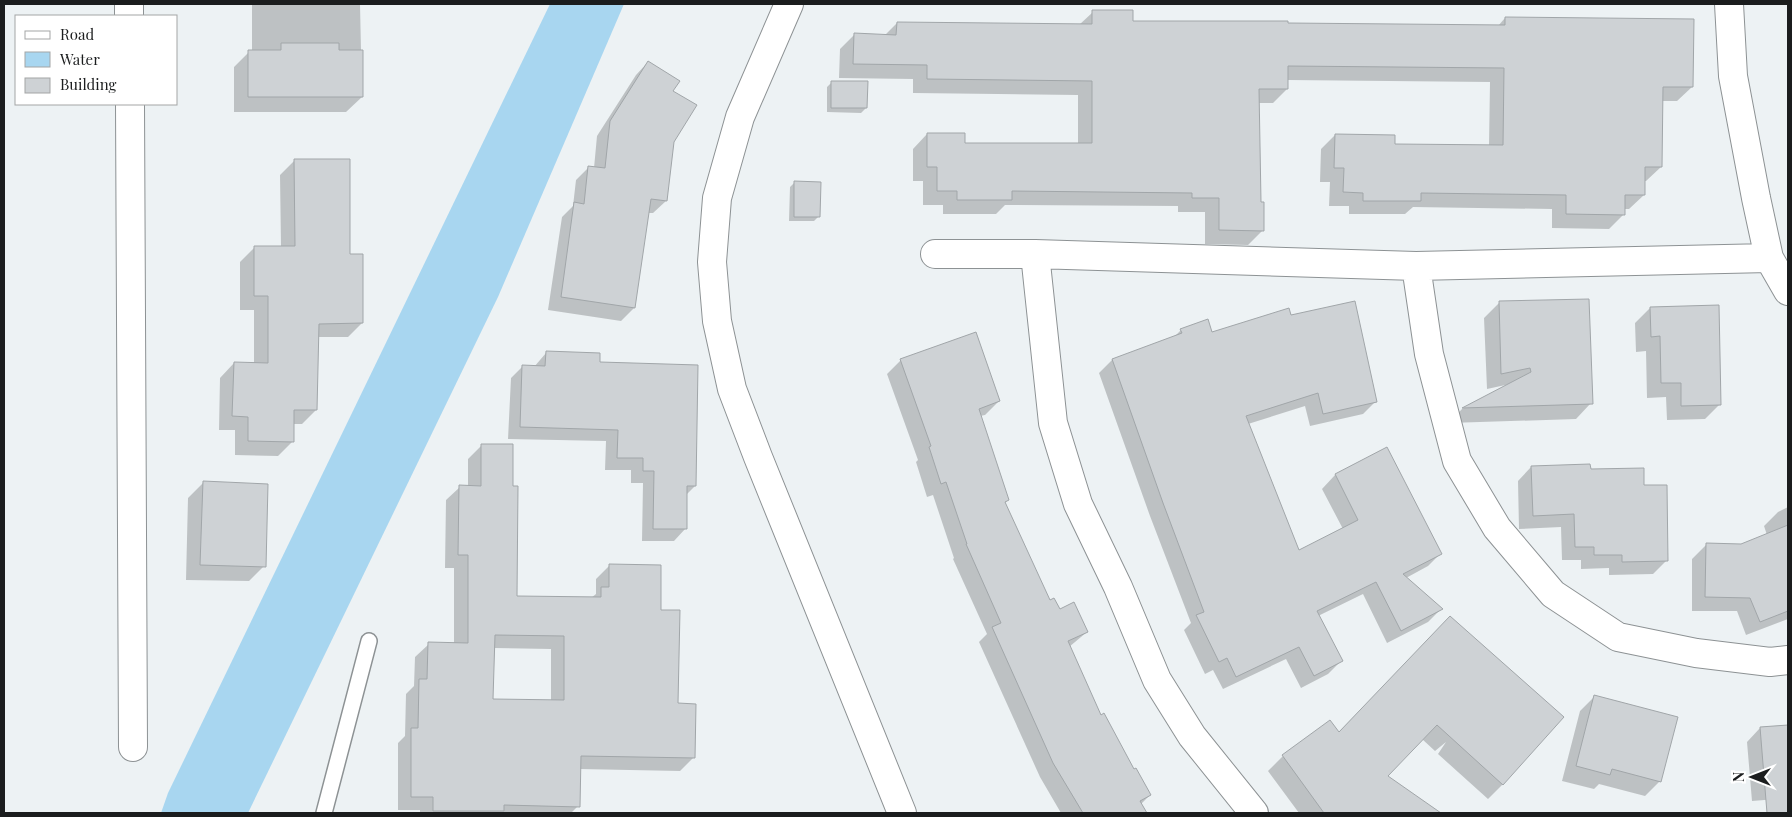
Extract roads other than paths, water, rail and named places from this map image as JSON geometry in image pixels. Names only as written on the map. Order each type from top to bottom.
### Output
[{"type":"street","points":[[789,4],[740,118],[717,198],[712,262],[718,321],[732,389],[902,813]]},
{"type":"street","points":[[1728,4],[1734,76],[1756,198],[1770,258],[1788,291]]},
{"type":"street","points":[[130,105],[133,747]]},
{"type":"street","points":[[935,254],[1035,254],[1416,266],[1770,258]]},
{"type":"street","points":[[1035,254],[1053,424],[1078,504],[1118,587],[1157,680],[1192,736],[1254,813]]},
{"type":"street","points":[[1416,266],[1429,354],[1457,461],[1497,528],[1553,594],[1618,637],[1696,653],[1770,662],[1788,660]]},
{"type":"lane","points":[[324,813],[369,641]]},
{"type":"water","points":[[550,4],[624,4],[498,297],[248,813],[161,813],[168,793]]}]
